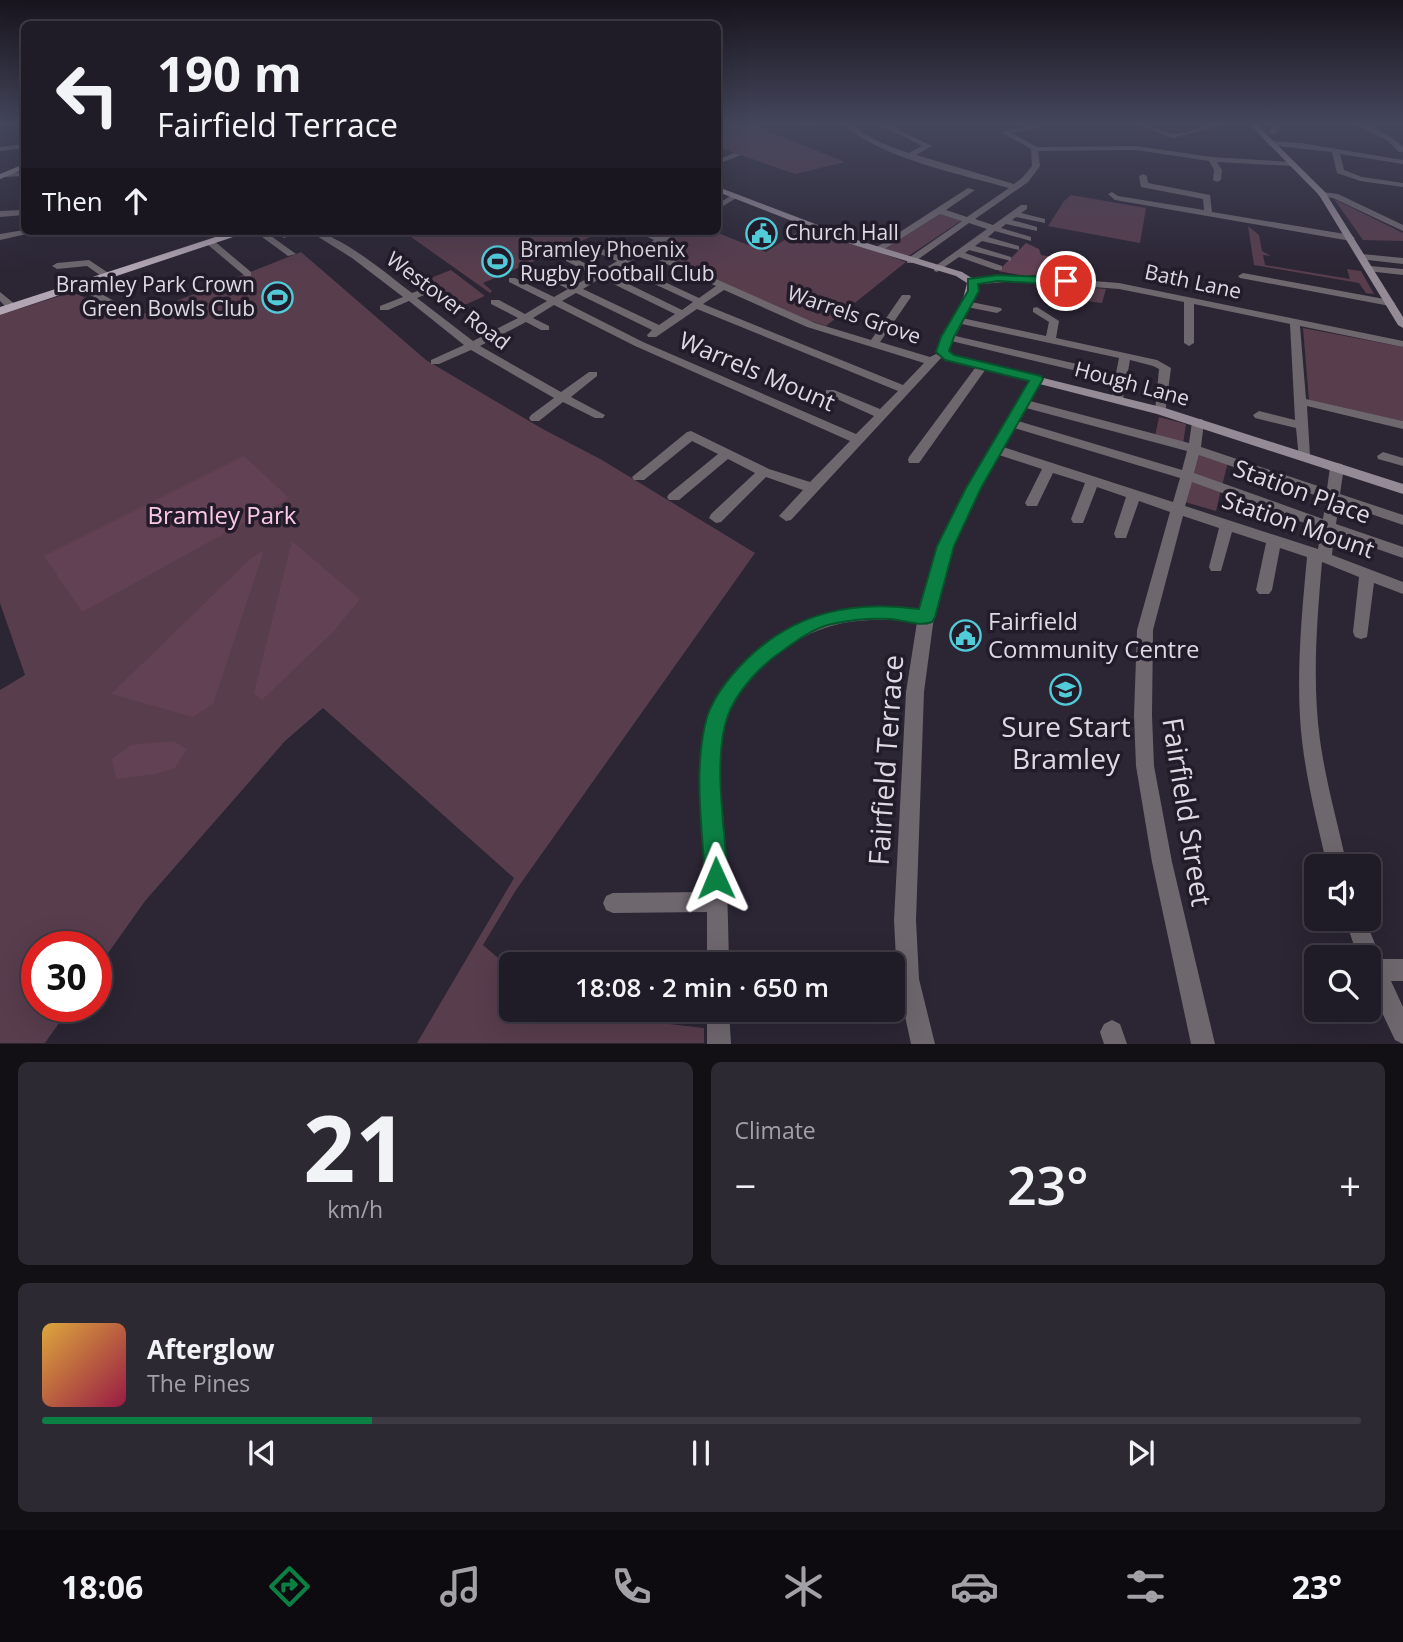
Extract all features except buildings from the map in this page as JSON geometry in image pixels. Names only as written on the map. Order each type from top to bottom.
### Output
[{"type":"main road","points":[[6,309],[232,235]]},
{"type":"street","points":[[965,173],[1012,189]]},
{"type":"street","points":[[910,261],[1031,173]]},
{"type":"street","points":[[1217,180],[1218,173]]},
{"type":"street","points":[[1301,173],[1322,194],[1403,325]]},
{"type":"street","points":[[1344,173],[1360,179],[1403,186]]},
{"type":"street","points":[[2,176],[21,174]]},
{"type":"street","points":[[1143,176],[1142,183],[1146,186],[1207,197],[1208,215]]},
{"type":"street","points":[[877,250],[971,190]]},
{"type":"street","points":[[721,191],[877,250],[959,274],[972,282],[974,291],[947,337],[943,352],[931,361],[786,516]]},
{"type":"street","points":[[1112,194],[1115,198],[1351,238]]},
{"type":"street","points":[[1322,194],[1335,196],[1403,228]]},
{"type":"street","points":[[721,205],[736,197]]},
{"type":"street","points":[[937,210],[1028,239]]},
{"type":"street","points":[[937,269],[1020,210],[1042,221]]},
{"type":"street","points":[[0,214],[21,213]]},
{"type":"street","points":[[1383,218],[1403,215]]},
{"type":"street","points":[[1006,221],[1034,229]]},
{"type":"street","points":[[0,237],[21,234]]},
{"type":"street","points":[[264,235],[291,254]]},
{"type":"street","name":"Westover Road","points":[[319,235],[368,266],[472,346],[509,370],[599,415]]},
{"type":"street","points":[[649,235],[662,240]]},
{"type":"street","points":[[435,362],[525,318],[670,235]]},
{"type":"street","points":[[982,238],[1016,248]]},
{"type":"street","name":"Warrels Grove","points":[[611,239],[643,250],[811,325],[931,361]]},
{"type":"street","points":[[210,242],[248,274]]},
{"type":"street","points":[[969,247],[1008,260]]},
{"type":"street","points":[[593,248],[698,303],[906,390]]},
{"type":"street","points":[[958,254],[999,268]]},
{"type":"street","points":[[1362,257],[1403,261]]},
{"type":"street","points":[[569,259],[683,314]]},
{"type":"street","points":[[57,266],[89,263],[107,276]]},
{"type":"street","points":[[1370,269],[1403,273]]},
{"type":"street","points":[[540,272],[660,330]]},
{"type":"street","points":[[1243,276],[1390,303]]},
{"type":"street","name":"Bath Lane","points":[[972,282],[998,278],[1119,286],[1403,344]]},
{"type":"street","name":"Warrels Mount","points":[[512,280],[639,344],[859,440]]},
{"type":"street","points":[[80,285],[119,308]]},
{"type":"street","points":[[639,344],[723,286]]},
{"type":"street","points":[[384,308],[434,288]]},
{"type":"street","points":[[0,295],[6,309]]},
{"type":"street","points":[[874,343],[906,297]]},
{"type":"street","points":[[1189,301],[1189,343]]},
{"type":"street","points":[[495,302],[545,328]]},
{"type":"street","points":[[966,304],[997,310]]},
{"type":"street","points":[[1037,310],[1054,321],[1050,340]]},
{"type":"street","points":[[957,320],[1157,363],[1165,368],[1161,411]]},
{"type":"street","points":[[1295,323],[1304,456]]},
{"type":"street","points":[[790,342],[811,325]]},
{"type":"street","points":[[1012,373],[1025,334]]},
{"type":"street","points":[[947,337],[1121,378]]},
{"type":"street","name":"Hough Lane","points":[[943,352],[950,358],[1198,422],[1403,489]]},
{"type":"street","points":[[1116,400],[1125,357]]},
{"type":"street","points":[[914,460],[982,366]]},
{"type":"street","points":[[536,418],[593,374]]},
{"type":"street","name":"Fairfield Terrace","points":[[923,1044],[908,979],[905,920],[915,692],[926,617],[946,546],[973,488],[1037,379]]},
{"type":"street","points":[[830,392],[883,415]]},
{"type":"street","points":[[1300,401],[1403,425]]},
{"type":"street","points":[[1023,403],[1194,449],[1403,520]]},
{"type":"street","points":[[1259,415],[1302,426]]},
{"type":"street","name":"Fairfield Street","points":[[1198,422],[1194,449],[1145,630],[1143,715],[1145,766],[1162,862],[1203,1044]]},
{"type":"street","name":"Station Place","points":[[1010,423],[1185,475],[1403,553]]},
{"type":"street","points":[[639,477],[691,435],[764,472],[813,488]]},
{"type":"street","name":"Station Mount","points":[[995,449],[1320,555],[1403,588]]},
{"type":"street","points":[[674,497],[727,453]]},
{"type":"street","points":[[1383,456],[1403,462]]},
{"type":"street","points":[[1032,503],[1049,467]]},
{"type":"street","points":[[1334,854],[1319,789],[1308,701],[1312,601],[1320,555],[1329,526],[1337,467]]},
{"type":"street","points":[[716,518],[764,472]]},
{"type":"street","points":[[1078,519],[1093,481]]},
{"type":"street","points":[[1121,534],[1135,495]]},
{"type":"street","points":[[1216,567],[1227,524]]},
{"type":"street","points":[[1264,590],[1274,540]]},
{"type":"street","points":[[1362,632],[1367,574]]},
{"type":"street","points":[[718,952],[710,765],[717,717],[738,681],[768,650],[803,628],[827,618],[890,612],[926,617]]},
{"type":"street","points":[[613,903],[716,902]]},
{"type":"street","points":[[1381,970],[1403,970]]},
{"type":"street","points":[[1381,985],[1403,1032]]},
{"type":"street","points":[[718,1022],[719,1044]]},
{"type":"green space","points":[[1071,195],[1146,208],[1140,243],[1048,226]]},
{"type":"green space","points":[[1334,199],[1403,233],[1403,241],[1363,240]]},
{"type":"green space","points":[[940,214],[962,220],[907,257],[885,249]]},
{"type":"green space","points":[[806,226],[906,262],[826,326],[804,319],[650,249],[675,235],[721,234],[766,252]]},
{"type":"green space","points":[[1248,226],[1259,235],[1262,251],[1271,256],[1263,255],[1265,265],[1350,279],[1347,269],[1361,271],[1374,294],[1366,293],[1359,283],[1254,265]]},
{"type":"green space","name":"Bramley Phoenix Rugby Football Club","points":[[408,235],[595,235],[483,283],[492,291],[490,293]]},
{"type":"green space","points":[[1026,243],[1039,249],[1041,255],[1053,257],[1059,266],[1058,272],[1025,276],[998,271]]},
{"type":"green space","name":"Bramley Park","points":[[301,252],[426,360],[541,428],[602,460],[755,553],[516,890],[483,945],[499,959],[499,1022],[652,1022],[704,1028],[704,1043],[417,1043],[514,878],[323,708],[285,741],[145,901],[112,947],[112,931],[21,931],[21,1022],[60,1022],[45,1043],[0,1043],[0,690],[25,675],[0,603],[0,315],[72,292],[133,318]]},
{"type":"green space","points":[[451,270],[485,296],[460,307],[428,279]]},
{"type":"green space","points":[[1058,285],[1106,289],[1102,303],[1069,299]]},
{"type":"green space","points":[[1303,328],[1403,347],[1403,421],[1309,400]]},
{"type":"green space","points":[[1159,417],[1186,424],[1183,444],[1155,436]]},
{"type":"green space","points":[[1200,452],[1228,462],[1222,486],[1193,476]]},
{"type":"green space","points":[[244,456],[289,498],[82,612],[44,556]]},
{"type":"green space","points":[[1192,479],[1221,489],[1216,511],[1185,502]]},
{"type":"green space","points":[[292,541],[360,599],[334,631],[262,700],[254,693]]},
{"type":"green space","points":[[264,550],[213,704],[193,717],[111,694],[250,559]]},
{"type":"green space","points":[[173,741],[187,749],[175,768],[156,774],[116,779],[112,759],[131,745]]},
{"type":"place","name":"Church Hall","points":[[762,233]]},
{"type":"place","name":"Bramley Phoenix Rugby Football Club","points":[[497,262]]},
{"type":"place","name":"Bramley Park Crown Green Bowls Club","points":[[278,297]]},
{"type":"place","name":"Fairfield Community Centre","points":[[965,636]]},
{"type":"place","name":"Sure Start Bramley","points":[[1066,690]]},
{"type":"route","points":[[716,878],[710,765],[717,717],[738,681],[768,650],[803,628],[827,618],[890,612],[926,617],[946,546],[973,488],[1037,379],[950,358],[943,352],[947,337],[974,291],[972,282],[998,278],[1066,281]]}]
